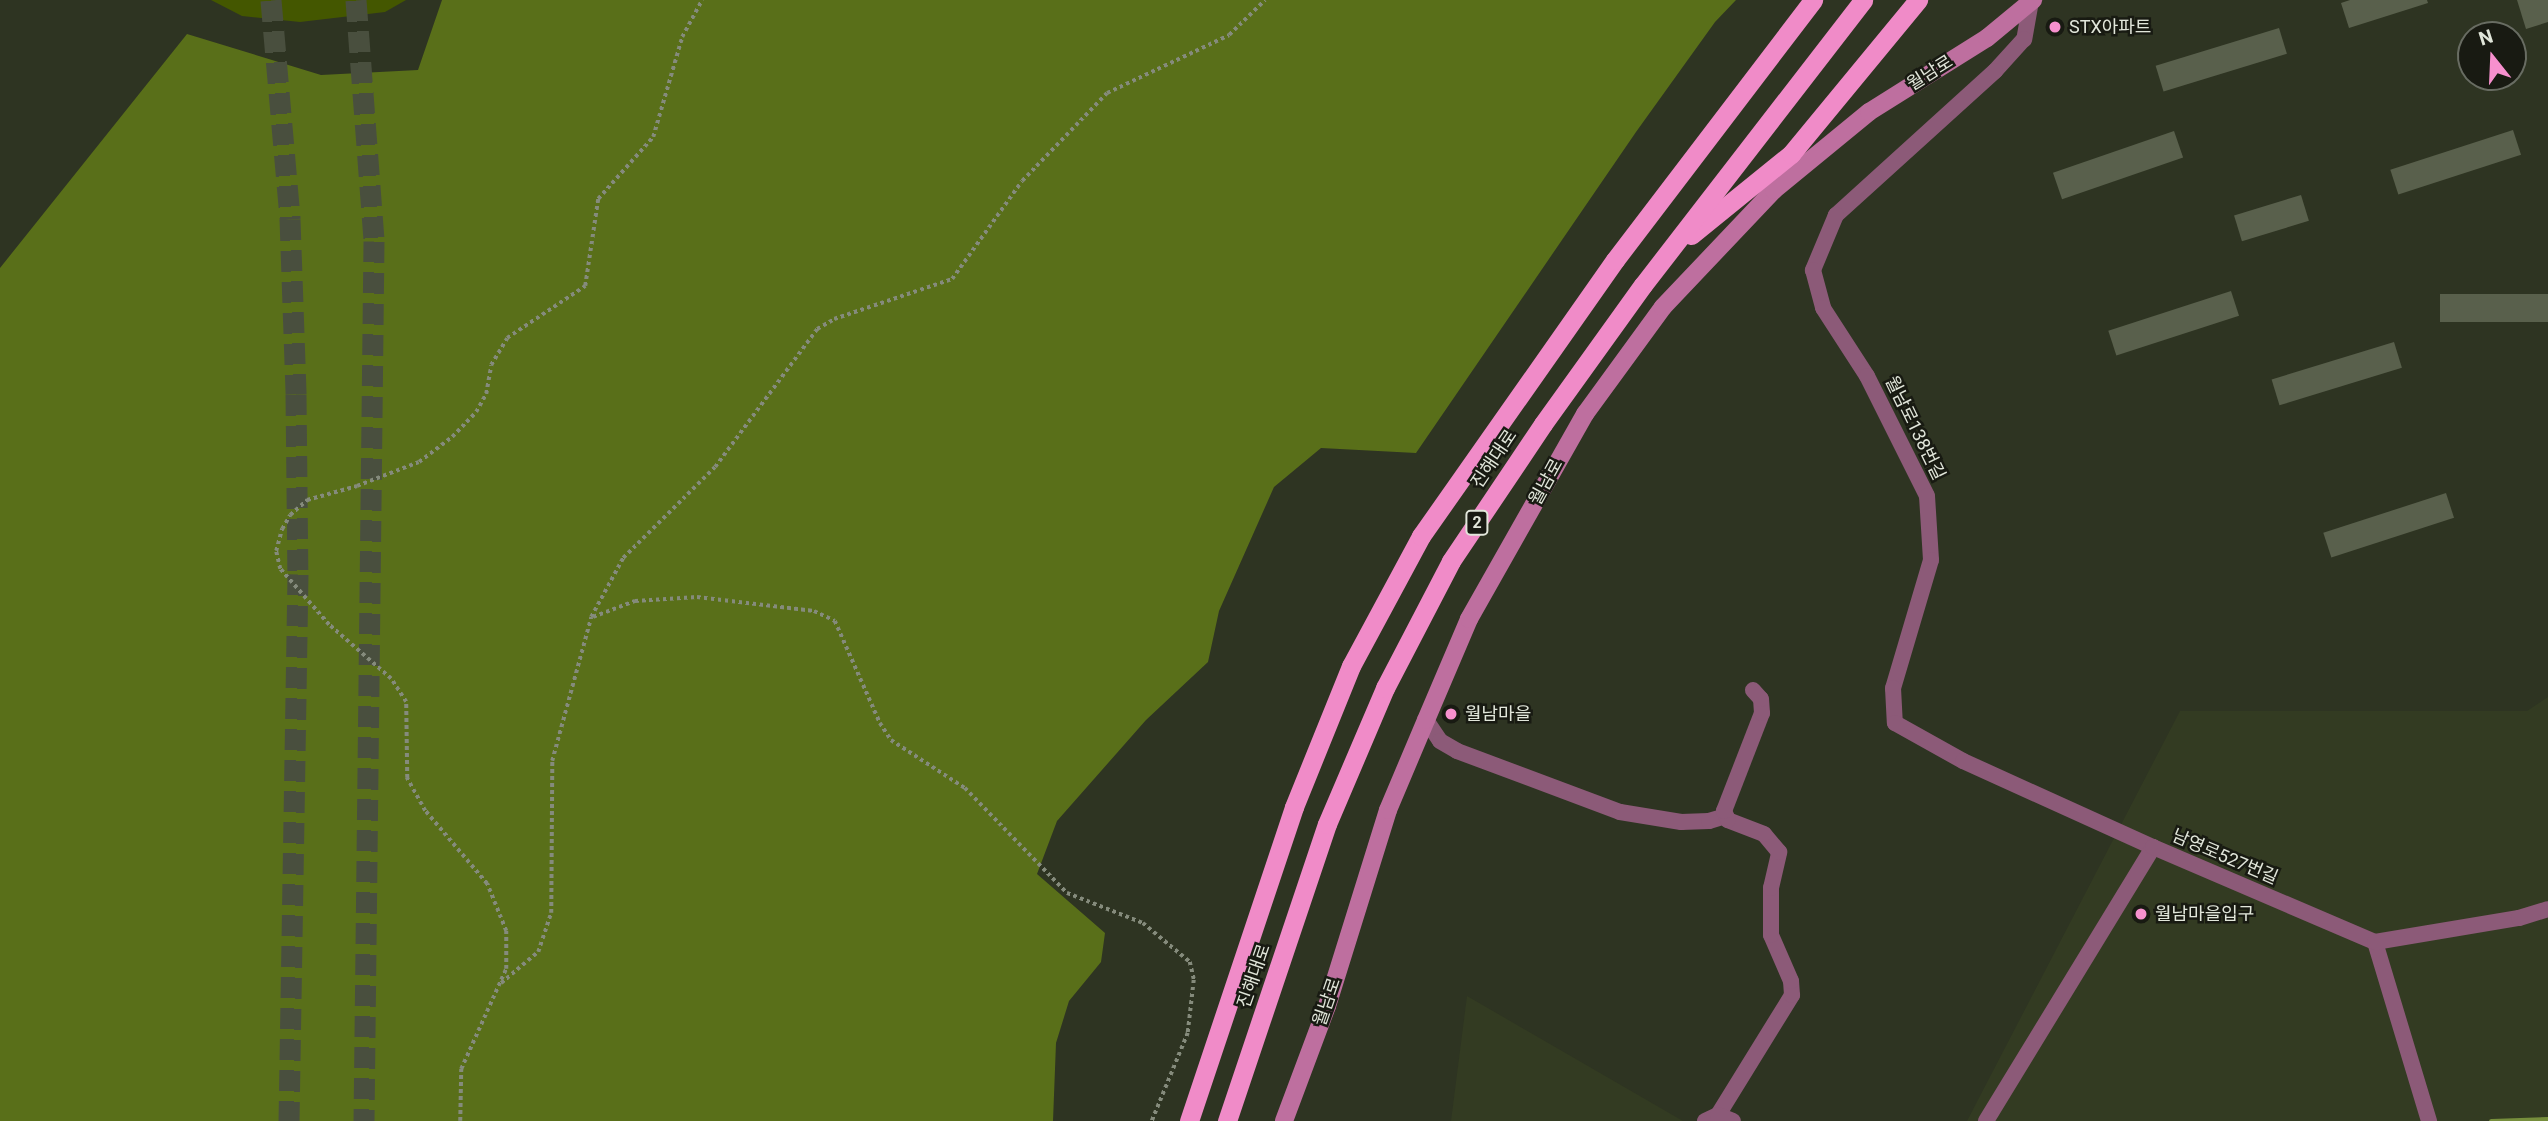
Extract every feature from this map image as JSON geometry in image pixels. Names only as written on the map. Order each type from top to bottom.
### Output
[{"type":"highway","name":"진해대로","points":[[1189,1121],[1294,807],[1350,666],[1421,536],[1600,282],[1813,0]]},
{"type":"highway","name":"진해대로","points":[[1227,1121],[1327,824],[1385,688],[1451,561],[1543,424],[1663,258],[1863,0]]},
{"type":"highway","points":[[1663,258],[1791,154],[1918,0]]},
{"type":"main road","name":"월남로","points":[[1284,1121],[1327,1006],[1388,810],[1469,619],[1585,414],[1663,307],[1774,190],[1869,112],[1987,38],[2032,1]]},
{"type":"street","name":"월남로138번길","points":[[2032,1],[2024,39],[1995,71],[1836,215],[1813,270],[1823,308],[1867,376],[1927,496],[1931,560],[1893,688],[1895,723],[1963,761],[2153,847]]},
{"type":"street","points":[[1725,816],[1732,784],[1762,713],[1761,699],[1753,690]]},
{"type":"street","points":[[1426,720],[1440,741],[1457,751],[1620,812],[1660,821],[1681,822],[1709,821],[1725,816],[1764,834],[1779,852],[1771,888],[1771,935],[1793,988],[1785,1009],[1719,1119]]},
{"type":"street","name":"남영로527번길","points":[[1986,1121],[2153,847],[2375,942]]},
{"type":"street","points":[[2426,1114],[2375,942],[2519,918],[2548,909]]},
{"type":"path","points":[[460,1121],[461,1069],[506,969],[506,931],[487,884],[425,811],[407,778],[406,702],[391,679],[329,625],[280,569],[276,551],[282,529],[290,516],[307,500],[358,486],[419,462],[452,437],[476,412],[486,394],[491,365],[507,338],[585,286],[598,199],[653,137],[682,37],[702,0]]},
{"type":"path","points":[[499,984],[538,952],[551,913],[552,761],[592,617],[623,558],[715,467],[817,329],[834,320],[952,279],[1022,181],[1107,93],[1228,35],[1265,0]]},
{"type":"path","points":[[592,617],[635,601],[697,597],[814,611],[835,621],[880,723],[891,740],[965,788],[1067,893],[1143,923],[1190,962],[1194,980],[1188,1033],[1152,1121]]},
{"type":"shaded area","points":[[2548,697],[2548,1121],[1967,1121],[2180,711],[2527,711]]},
{"type":"shaded area","points":[[1467,996],[1683,1121],[1451,1121]]},
{"type":"green space","points":[[211,0],[406,0],[385,12],[300,22],[242,16]]},
{"type":"green space","points":[[442,0],[1736,0],[1715,22],[1636,132],[1416,453],[1321,448],[1274,487],[1219,611],[1208,662],[1146,720],[1057,821],[1037,874],[1105,933],[1101,962],[1069,1001],[1056,1043],[1053,1121],[0,1121],[0,268],[187,34],[321,75],[418,70]]},
{"type":"building","points":[[2350,0],[2427,0],[2428,3],[2349,28],[2341,3]]},
{"type":"building","points":[[2517,0],[2548,0],[2548,22],[2527,29],[2527,21],[2524,21]]},
{"type":"building","points":[[2279,28],[2287,54],[2164,92],[2156,66]]},
{"type":"building","points":[[2513,130],[2521,155],[2398,195],[2390,170]]},
{"type":"building","points":[[2174,131],[2183,157],[2062,199],[2053,173]]},
{"type":"building","points":[[2301,195],[2309,221],[2242,241],[2234,215]]},
{"type":"building","points":[[2231,291],[2239,316],[2116,356],[2108,331]]},
{"type":"building","points":[[2440,294],[2548,294],[2548,322],[2440,322]]},
{"type":"building","points":[[2394,342],[2402,368],[2279,405],[2272,379]]},
{"type":"building","points":[[2446,493],[2454,518],[2331,558],[2323,533]]},
{"type":"waterway","points":[[2491,1121],[2548,1119]]},
{"type":"tunnel","points":[[271,0],[290,219],[296,394],[298,574],[289,1121]]},
{"type":"tunnel","points":[[356,0],[374,241],[364,1121]]},
{"type":"place","name":"STX아파트","points":[[2055,27]]},
{"type":"place","name":"월남마을","points":[[1451,714]]},
{"type":"place","name":"월남마을입구","points":[[2141,914]]}]
